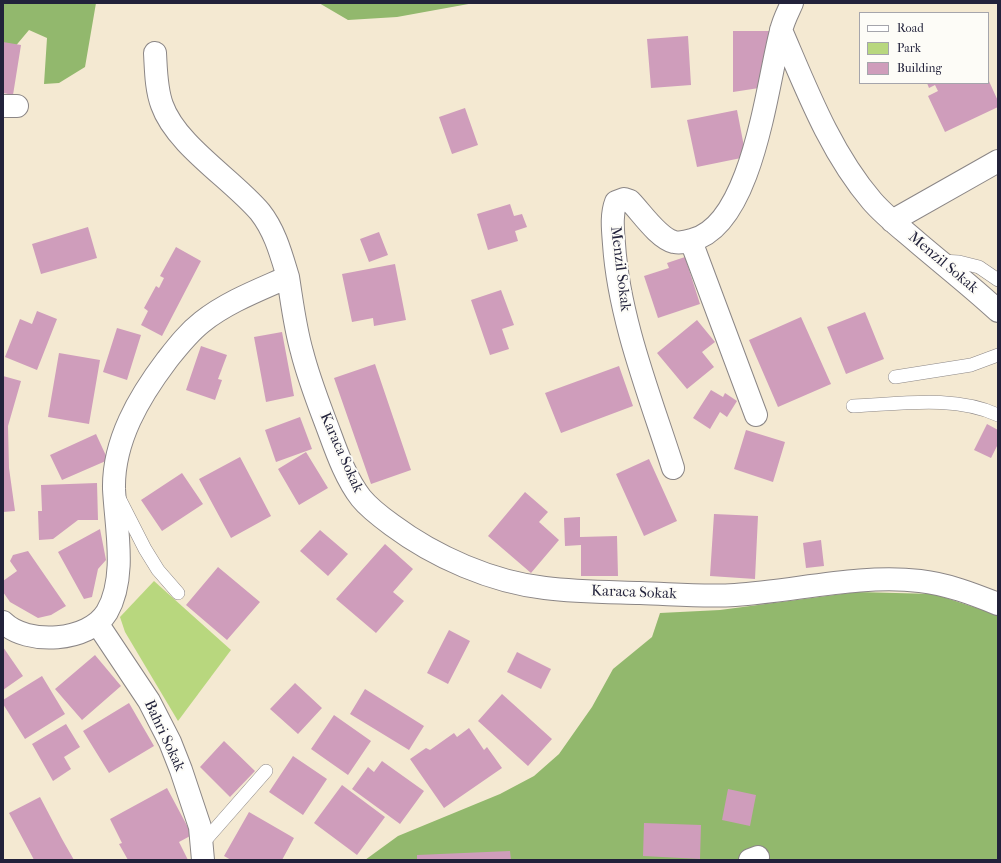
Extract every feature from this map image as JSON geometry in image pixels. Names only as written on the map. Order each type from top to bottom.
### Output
[{"type":"street","points":[[781,30],[786,3]]},
{"type":"street","name":"Menzil Sokak","points":[[673,468],[625,313],[615,259],[613,227],[614,208],[616,202],[624,199],[630,201],[662,236],[673,242],[698,239],[712,230],[722,218],[743,181],[756,142],[781,30],[792,3]]},
{"type":"street","name":"Menzil Sokak","points":[[781,30],[824,124],[849,171],[872,202],[892,221],[941,261],[998,311]]},
{"type":"street","name":"Karaca Sokak","points":[[155,54],[157,84],[162,105],[172,126],[191,147],[244,194],[261,213],[272,230],[288,277],[302,350],[315,394],[334,446],[352,486],[377,514],[406,536],[434,553],[465,566],[505,580],[544,588],[708,596],[735,595],[860,581],[896,580],[920,581],[942,585],[998,604]]},
{"type":"street","points":[[892,221],[998,161]]},
{"type":"street","points":[[690,241],[756,415]]},
{"type":"street","points":[[3,622],[21,634],[38,637],[64,636],[79,632],[97,623],[106,613],[114,596],[118,579],[114,487],[116,462],[122,439],[138,405],[157,374],[182,341],[201,323],[215,313],[288,277]]},
{"type":"street","name":"Bahri Sokak","points":[[97,623],[149,701],[160,721],[178,763],[200,826],[203,852]]},
{"type":"lane","points":[[941,261],[959,262],[979,267],[998,280]]},
{"type":"lane","points":[[895,377],[971,365],[998,355]]},
{"type":"lane","points":[[853,406],[931,402],[960,405],[992,412],[998,415]]},
{"type":"lane","points":[[114,487],[145,549],[158,570],[178,593]]},
{"type":"lane","points":[[203,852],[266,771]]},
{"type":"green space","points":[[3,3],[96,3],[85,67],[59,83],[44,84],[47,38],[29,30],[3,59]]},
{"type":"green space","points":[[319,3],[474,3],[397,17],[348,20]]},
{"type":"green space","points":[[154,581],[231,650],[178,721],[125,632],[120,617]]},
{"type":"green space","points":[[857,592],[934,594],[998,615],[998,860],[365,860],[398,836],[500,794],[534,776],[559,754],[592,707],[613,669],[652,637],[660,613],[720,610]]},
{"type":"building","points":[[733,31],[770,31],[759,88],[733,92]]},
{"type":"building","points":[[688,36],[691,85],[651,88],[647,39]]},
{"type":"building","points":[[3,42],[21,45],[13,95],[3,93]]},
{"type":"building","points":[[989,81],[998,101],[998,107],[945,132],[928,96],[938,91],[935,85],[929,88],[927,84],[989,84]]},
{"type":"building","points":[[465,108],[478,145],[452,154],[439,117]]},
{"type":"building","points":[[737,110],[746,157],[697,167],[687,120]]},
{"type":"building","points":[[510,204],[514,216],[522,214],[527,227],[515,231],[518,241],[488,250],[477,214]]},
{"type":"building","points":[[88,227],[97,258],[41,274],[32,244]]},
{"type":"building","points":[[379,232],[388,255],[369,262],[360,239]]},
{"type":"building","points":[[176,247],[201,261],[162,336],[141,325],[148,311],[144,308],[156,286],[159,288],[164,278],[160,276]]},
{"type":"building","points":[[685,257],[700,304],[658,318],[644,276],[669,268],[667,263]]},
{"type":"building","points":[[395,264],[406,320],[374,326],[373,318],[352,322],[342,274]]},
{"type":"building","points":[[501,290],[514,325],[502,329],[509,349],[490,355],[471,300]]},
{"type":"building","points":[[37,311],[57,319],[37,370],[5,357],[20,319],[32,324]]},
{"type":"building","points":[[865,312],[884,359],[846,374],[827,327]]},
{"type":"building","points":[[801,317],[831,384],[778,407],[749,340]]},
{"type":"building","points":[[697,320],[715,342],[702,352],[714,367],[687,389],[657,353]]},
{"type":"building","points":[[117,328],[141,335],[127,380],[103,372]]},
{"type":"building","points":[[282,332],[294,396],[266,402],[254,337]]},
{"type":"building","points":[[201,346],[227,355],[218,379],[222,380],[215,400],[186,390]]},
{"type":"building","points":[[59,353],[100,360],[89,424],[48,417]]},
{"type":"building","points":[[375,364],[411,470],[371,484],[334,378]]},
{"type":"building","points":[[619,366],[633,406],[561,433],[545,393]]},
{"type":"building","points":[[3,376],[21,381],[8,426],[9,468],[15,511],[3,512]]},
{"type":"building","points":[[711,390],[723,397],[725,393],[737,401],[727,417],[720,412],[710,429],[693,418]]},
{"type":"building","points":[[300,417],[312,449],[276,462],[265,430]]},
{"type":"building","points":[[987,424],[998,430],[998,444],[991,458],[974,450]]},
{"type":"building","points":[[746,430],[785,442],[773,482],[734,469]]},
{"type":"building","points":[[96,434],[108,460],[62,480],[50,455]]},
{"type":"building","points":[[306,452],[328,488],[299,505],[278,469]]},
{"type":"building","points":[[240,457],[271,516],[231,538],[199,479]]},
{"type":"building","points":[[649,459],[677,521],[644,536],[616,474]]},
{"type":"building","points":[[182,473],[203,504],[162,531],[141,500]]},
{"type":"building","points":[[97,483],[98,520],[78,520],[53,539],[39,540],[38,511],[42,511],[41,485]]},
{"type":"building","points":[[525,492],[548,512],[539,522],[559,540],[531,573],[488,536]]},
{"type":"building","points":[[714,514],[758,516],[755,579],[710,576]]},
{"type":"building","points":[[580,517],[580,537],[617,536],[618,576],[581,576],[581,545],[565,546],[564,518]]},
{"type":"building","points":[[100,529],[106,560],[98,569],[92,597],[84,599],[58,552]]},
{"type":"building","points":[[320,530],[348,554],[328,576],[300,551]]},
{"type":"building","points":[[821,540],[824,566],[806,568],[803,543]]},
{"type":"building","points":[[385,544],[413,569],[393,592],[404,601],[376,633],[336,599]]},
{"type":"building","points":[[28,551],[66,606],[51,615],[38,618],[10,602],[3,592],[3,581],[17,571],[10,561],[13,555]]},
{"type":"building","points":[[218,567],[260,602],[227,640],[186,605]]},
{"type":"building","points":[[449,630],[470,641],[448,684],[427,673]]},
{"type":"building","points":[[3,647],[23,676],[3,690]]},
{"type":"building","points":[[517,652],[551,669],[541,689],[507,672]]},
{"type":"building","points":[[95,655],[121,686],[82,720],[55,689]]},
{"type":"building","points":[[42,676],[65,714],[25,739],[3,704],[3,700]]},
{"type":"building","points":[[295,683],[322,708],[298,734],[270,709]]},
{"type":"building","points":[[365,689],[424,726],[409,750],[350,714]]},
{"type":"building","points":[[502,694],[552,739],[528,766],[478,721]]},
{"type":"building","points":[[129,703],[154,746],[109,773],[83,731]]},
{"type":"building","points":[[334,715],[371,741],[348,775],[311,749]]},
{"type":"building","points":[[66,724],[80,747],[64,757],[71,769],[53,781],[32,744]]},
{"type":"building","points":[[469,728],[484,750],[487,747],[502,768],[444,808],[410,759],[426,748],[430,750],[454,733],[457,737]]},
{"type":"building","points":[[224,741],[255,771],[230,797],[200,767]]},
{"type":"building","points":[[293,756],[327,779],[303,815],[269,792]]},
{"type":"building","points":[[382,761],[424,791],[400,824],[352,789],[368,767],[374,772]]},
{"type":"building","points":[[342,785],[385,817],[357,855],[314,823]]},
{"type":"building","points":[[167,788],[192,835],[179,842],[188,860],[128,860],[119,844],[122,843],[110,819]]},
{"type":"building","points":[[728,789],[756,795],[750,826],[722,820]]},
{"type":"building","points":[[40,797],[74,860],[34,860],[9,813]]},
{"type":"building","points":[[249,812],[294,838],[282,860],[231,860],[224,856]]},
{"type":"building","points":[[644,823],[701,825],[700,859],[643,856]]},
{"type":"building","points":[[510,851],[511,860],[417,860],[417,855]]}]
